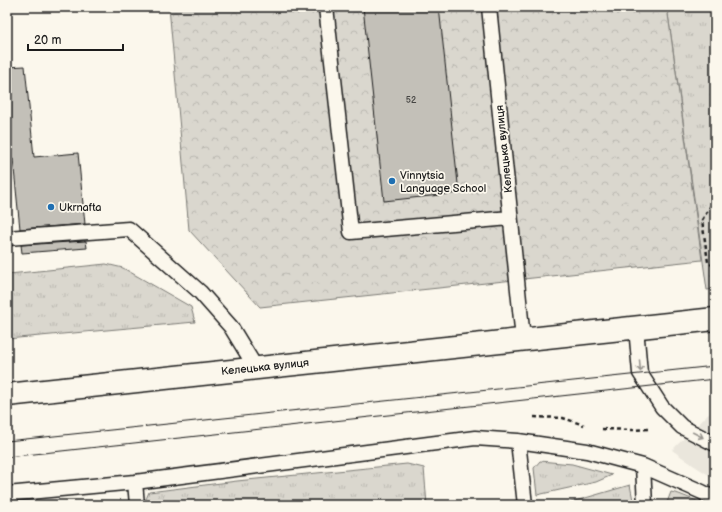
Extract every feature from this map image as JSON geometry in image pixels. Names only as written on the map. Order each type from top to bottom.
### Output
[{"type":"main road","name":"Келецька вулиця","points":[[7,395],[715,319]]},
{"type":"lane","points":[[326,7],[351,232],[510,218]]},
{"type":"lane","name":"Келецька вулиця","points":[[489,7],[523,339]]},
{"type":"lane","points":[[7,238],[129,229],[200,292],[231,326],[256,368]]},
{"type":"lane","points":[[636,327],[640,373],[662,407],[682,427],[715,444]]},
{"type":"lane","points":[[7,494],[135,482],[475,438],[518,441],[587,451],[643,466],[715,499]]},
{"type":"lane","points":[[518,441],[525,505]]},
{"type":"lane","points":[[643,466],[645,505]]},
{"type":"lane","points":[[135,482],[137,505]]},
{"type":"path","points":[[715,200],[702,220],[708,262],[715,267]]},
{"type":"shaded area","points":[[715,408],[715,479],[672,450]]},
{"type":"green space","points":[[169,7],[667,7],[702,260],[260,307],[189,230]]},
{"type":"green space","points":[[667,7],[715,7],[715,289],[707,290]]},
{"type":"green space","points":[[106,264],[123,268],[191,307],[195,322],[7,339],[7,277],[9,274]]},
{"type":"green space","points":[[540,461],[572,464],[612,475],[596,482],[537,495],[534,468]]},
{"type":"green space","points":[[407,464],[424,468],[427,505],[147,505],[146,499],[149,492],[237,481]]},
{"type":"green space","points":[[630,485],[634,505],[554,505],[575,501]]},
{"type":"green space","points":[[671,492],[679,494],[707,505],[666,505]]},
{"type":"building","points":[[363,7],[439,7],[459,193],[384,201]]},
{"type":"building","points":[[25,66],[34,157],[78,153],[85,224],[20,229],[13,159],[7,160],[7,67]]},
{"type":"building","points":[[86,241],[87,248],[22,253],[21,245]]},
{"type":"tram line","points":[[7,441],[715,366]]},
{"type":"tram line","points":[[7,457],[715,379]]},
{"type":"place","name":"Vinnytsia Language School","points":[[392,181]]},
{"type":"place","name":"Ukrnafta","points":[[51,207]]}]
